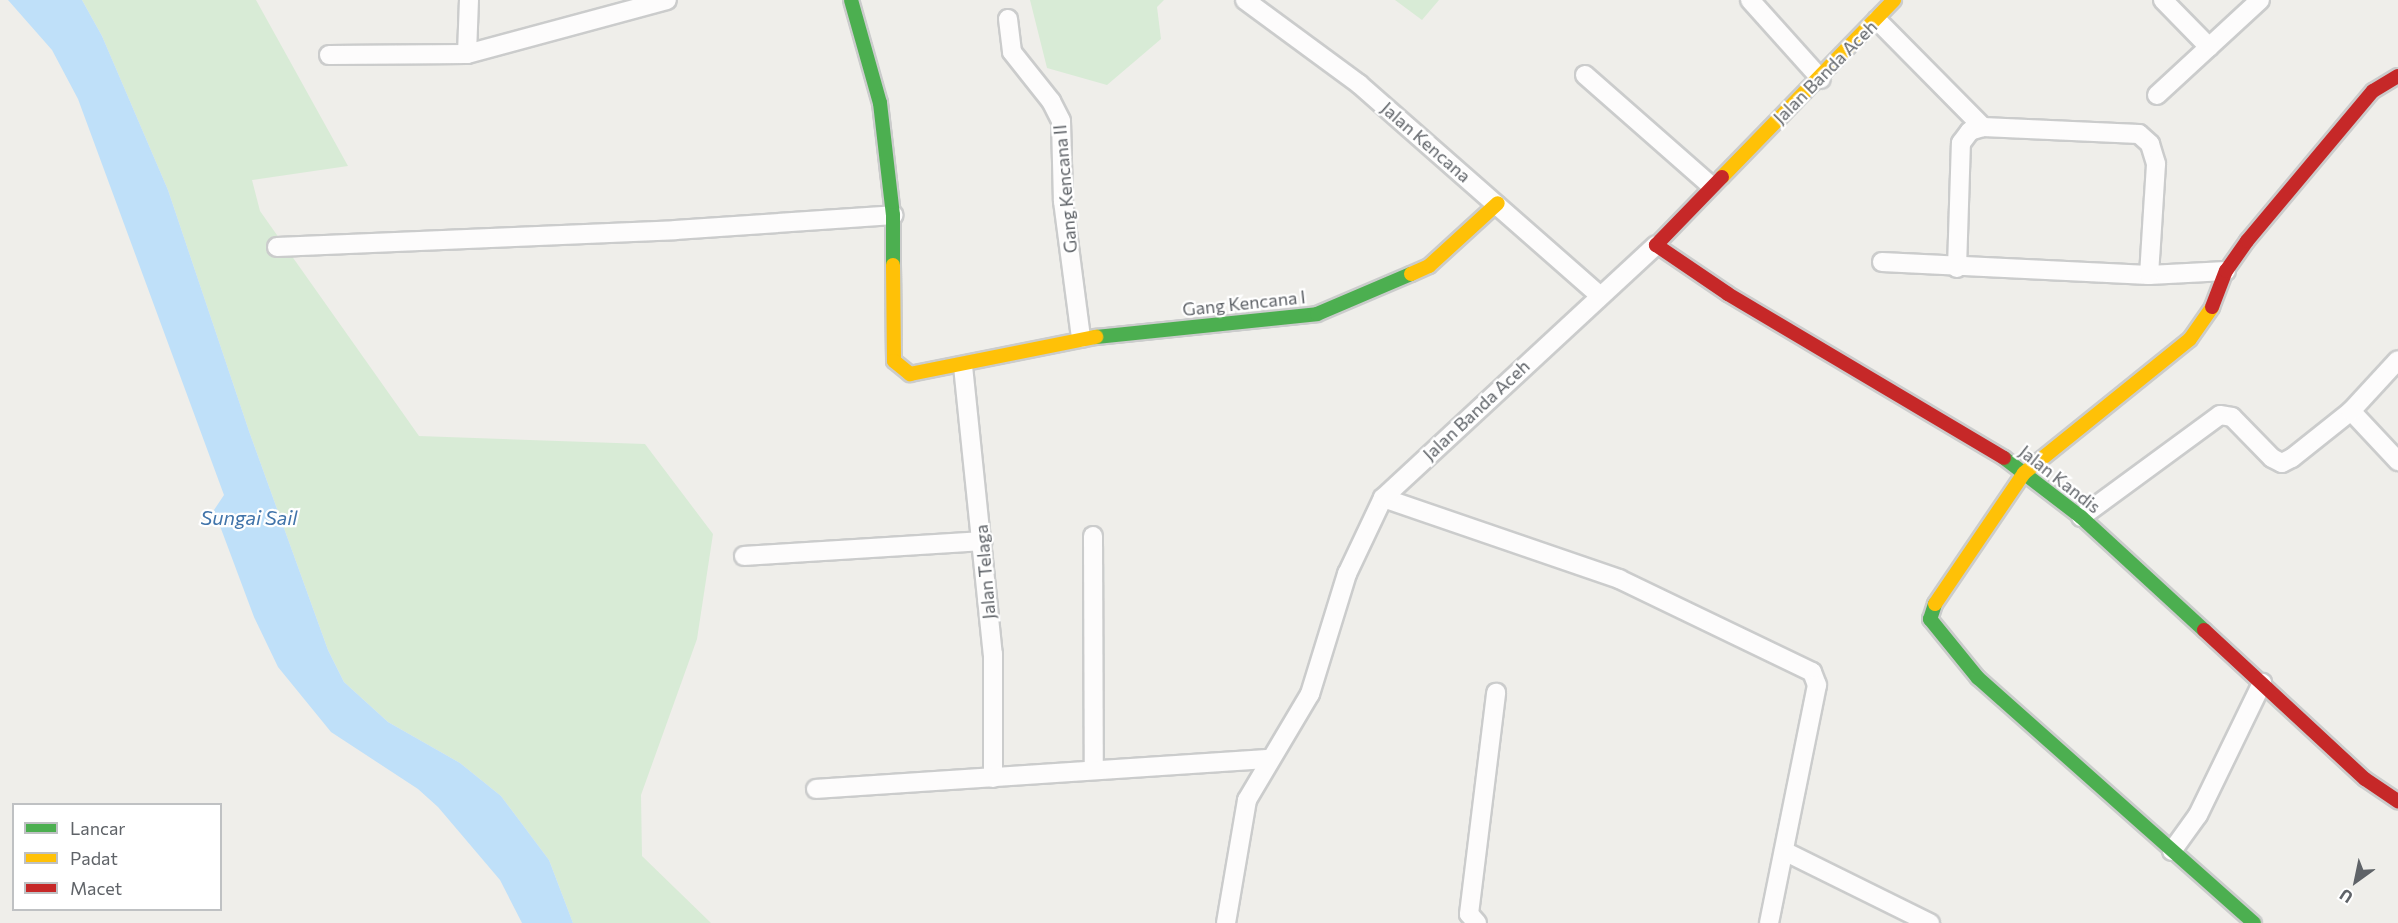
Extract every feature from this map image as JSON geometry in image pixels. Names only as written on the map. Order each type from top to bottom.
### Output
[{"type":"street","points":[[467,54],[469,0]]},
{"type":"street","points":[[329,55],[467,54],[667,0]]},
{"type":"street","points":[[277,247],[675,230],[893,215],[880,103],[851,0]]},
{"type":"street","name":"Jalan Kencana","points":[[1245,0],[1359,84],[1498,203],[1599,295]]},
{"type":"street","points":[[1750,0],[1821,79]]},
{"type":"street","name":"Jalan Banda Aceh","points":[[1226,923],[1243,811],[1269,759],[1310,694],[1347,574],[1383,498],[1599,295],[1656,245],[1710,185],[1821,79],[1894,0]]},
{"type":"street","points":[[2163,0],[2209,47]]},
{"type":"street","points":[[2157,95],[2260,0]]},
{"type":"street","name":"Gang Kencana II","points":[[1008,19],[1012,52],[1051,101],[1061,121],[1063,201],[1081,338]]},
{"type":"street","points":[[1877,20],[1983,127]]},
{"type":"street","points":[[1585,75],[1710,185]]},
{"type":"street","points":[[2254,923],[1978,678],[1930,619],[1932,608],[2024,473],[2190,339],[2208,318],[2226,271],[2247,241],[2373,91],[2398,76]]},
{"type":"street","points":[[1957,268],[1961,143],[1970,131],[1983,127],[2139,134],[2150,144],[2156,165],[2149,275]]},
{"type":"street","name":"Gang Kencana I","points":[[893,215],[894,361],[910,374],[963,366],[1081,338],[1317,314],[1429,266],[1498,203]]},
{"type":"street","name":"Jalan Kandis","points":[[1656,245],[1728,294],[2000,455],[2081,517],[2364,779],[2398,801]]},
{"type":"street","points":[[1882,262],[1957,268],[2149,275],[2226,271]]},
{"type":"street","points":[[2081,517],[2220,416],[2232,417],[2272,458],[2282,463],[2351,411],[2398,360]]},
{"type":"street","name":"Jalan Telaga","points":[[963,366],[993,654],[993,778]]},
{"type":"street","points":[[2351,411],[2398,460]]},
{"type":"street","points":[[1383,498],[1619,579],[1812,672],[1817,685],[1769,923]]},
{"type":"street","points":[[1093,536],[1094,770]]},
{"type":"street","points":[[744,556],[983,541]]},
{"type":"street","points":[[2172,851],[2198,815],[2262,683]]},
{"type":"street","points":[[1477,923],[1469,914],[1496,693]]},
{"type":"street","points":[[816,789],[1269,759]]},
{"type":"street","points":[[1784,851],[1930,923]]},
{"type":"green space","points":[[82,0],[256,0],[348,166],[252,180],[260,211],[419,436],[645,444],[713,534],[697,639],[641,795],[642,856],[711,923],[573,923],[549,860],[501,796],[460,763],[388,722],[344,682],[328,650],[250,434],[168,190],[102,36]]},
{"type":"green space","points":[[1030,0],[1164,0],[1157,7],[1161,39],[1107,85],[1047,68]]},
{"type":"green space","points":[[1395,0],[1439,0],[1422,20]]},
{"type":"water","name":"Sungai Sail","points":[[8,0],[82,0],[102,36],[168,190],[250,434],[328,650],[344,682],[388,722],[460,763],[501,796],[549,860],[573,923],[522,923],[500,880],[438,807],[418,789],[331,732],[278,667],[254,617],[214,510],[224,495],[78,99],[52,50]]},
{"type":"traffic: fast","points":[[851,0],[880,103],[893,215],[893,265]]},
{"type":"traffic: fast","points":[[1096,337],[1317,314],[1411,274]]},
{"type":"traffic: fast","points":[[2004,458],[2081,517],[2204,630]]},
{"type":"traffic: fast","points":[[1935,604],[1930,619],[1978,678],[2254,923]]},
{"type":"traffic: slow","points":[[1722,177],[1894,0]]},
{"type":"traffic: slow","points":[[1411,274],[1429,266],[1498,203]]},
{"type":"traffic: slow","points":[[893,265],[894,361],[910,374],[1096,337]]},
{"type":"traffic: slow","points":[[1935,604],[2024,473],[2190,339],[2212,307]]},
{"type":"traffic: jam","points":[[2212,307],[2226,271],[2247,241],[2373,91],[2398,76]]},
{"type":"traffic: jam","points":[[1722,177],[1656,245],[1728,294],[2004,458]]},
{"type":"traffic: jam","points":[[2204,630],[2365,779],[2398,801]]}]
